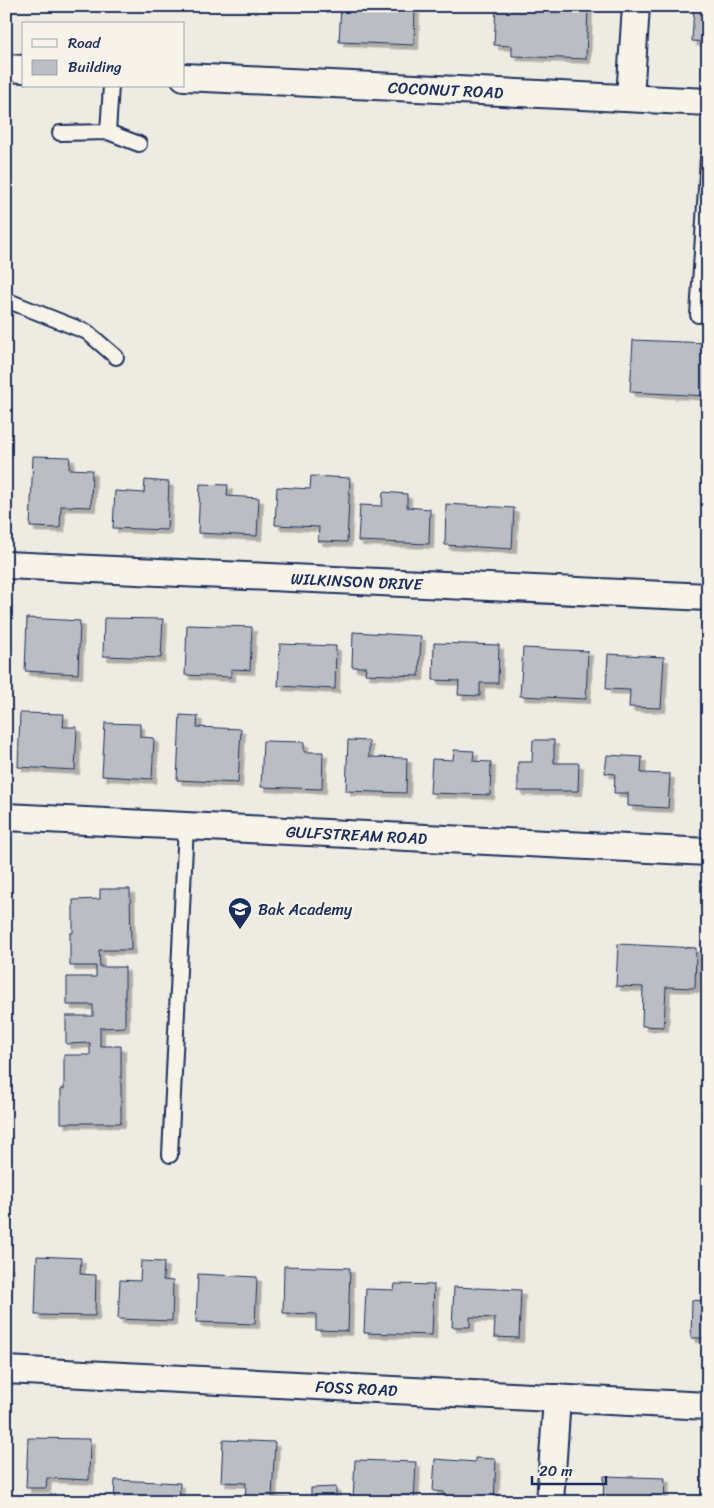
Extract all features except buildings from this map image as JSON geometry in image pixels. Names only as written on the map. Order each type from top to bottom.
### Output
[{"type":"street","points":[[630,98],[636,6]]},
{"type":"street","points":[[6,68],[22,69]]},
{"type":"street","name":"COCONUT ROAD","points":[[185,76],[708,102]]},
{"type":"street","name":"WILKINSON DRIVE","points":[[6,565],[708,596]]},
{"type":"street","name":"GULFSTREAM ROAD","points":[[6,817],[708,852]]},
{"type":"street","name":"FOSS ROAD","points":[[6,1370],[708,1406]]},
{"type":"street","points":[[550,1502],[557,1398]]},
{"type":"lane","points":[[108,132],[110,88]]},
{"type":"lane","points":[[60,133],[108,132],[139,144]]},
{"type":"lane","points":[[698,315],[708,157]]},
{"type":"lane","points":[[6,300],[87,332],[116,357]]},
{"type":"lane","points":[[170,1155],[186,826]]},
{"type":"place","name":"Bak Academy","points":[[240,930]]}]
